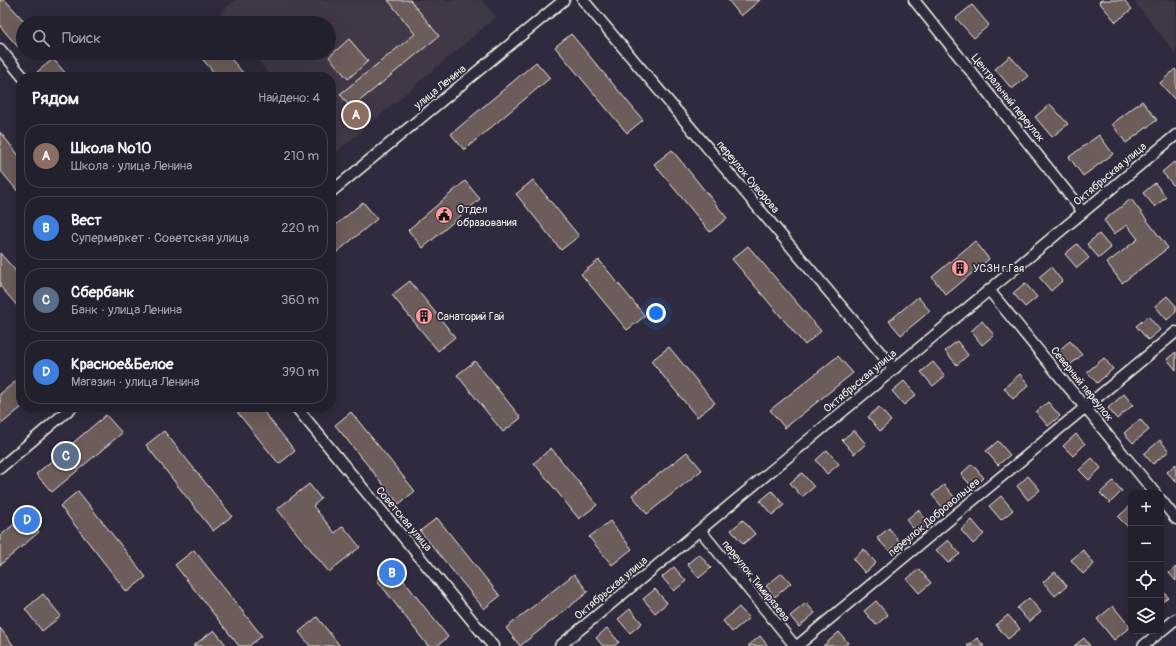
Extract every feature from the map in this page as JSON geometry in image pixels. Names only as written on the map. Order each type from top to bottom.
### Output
[{"type":"street","name":"улица Ленина","points":[[336,188],[564,0]]},
{"type":"street","name":"переулок Суворова","points":[[583,0],[894,369]]},
{"type":"street","name":"Центральный переулок","points":[[914,0],[1083,212]]},
{"type":"street","points":[[0,50],[19,72]]},
{"type":"street","name":"Октябрьская улица","points":[[560,646],[1176,135]]},
{"type":"street","name":"Северный переулок","points":[[989,290],[1153,490]]},
{"type":"street","name":"переулок Добровольцев","points":[[796,646],[1176,332]]},
{"type":"street","points":[[0,468],[66,412]]},
{"type":"street","name":"Советская улица","points":[[300,412],[493,646]]},
{"type":"street","points":[[1164,504],[1176,519]]},
{"type":"street","name":"переулок Тимирязева","points":[[700,530],[796,646]]},
{"type":"street","points":[[1143,646],[1176,619]]},
{"type":"shaded area","points":[[236,0],[482,0],[496,17],[336,152],[336,72],[267,72],[258,60],[336,60],[336,16],[222,16],[220,13]]},
{"type":"shaded area","points":[[1133,0],[1176,0],[1176,54]]},
{"type":"building","points":[[0,0],[5,0],[20,16],[16,16],[16,45],[0,26]]},
{"type":"building","points":[[388,0],[410,0],[439,36],[351,108],[340,94],[415,34]]},
{"type":"building","points":[[728,0],[760,0],[741,16]]},
{"type":"building","points":[[1101,0],[1124,0],[1132,9],[1116,22],[1099,2]]},
{"type":"building","points":[[972,5],[989,25],[974,38],[956,18]]},
{"type":"building","points":[[571,34],[643,120],[627,133],[555,47]]},
{"type":"building","points":[[349,39],[368,61],[348,79],[332,60],[336,60],[336,51]]},
{"type":"building","points":[[1010,56],[1028,76],[1012,89],[995,69]]},
{"type":"building","points":[[52,60],[54,60],[65,72],[37,72]]},
{"type":"building","points":[[203,60],[232,60],[242,72],[214,72]]},
{"type":"building","points":[[536,62],[550,78],[464,150],[451,134]]},
{"type":"building","points":[[1175,69],[1176,70],[1176,101],[1160,83]]},
{"type":"building","points":[[1142,101],[1157,120],[1126,143],[1112,124]]},
{"type":"building","points":[[1050,104],[1068,124],[1052,137],[1035,117]]},
{"type":"building","points":[[0,132],[16,152],[16,189],[0,170]]},
{"type":"building","points":[[1099,135],[1113,154],[1083,176],[1069,157]]},
{"type":"building","points":[[672,150],[727,218],[710,232],[654,164]]},
{"type":"building","points":[[1174,162],[1176,165],[1176,184],[1174,186],[1162,172]]},
{"type":"building","points":[[533,180],[579,236],[561,250],[516,194]]},
{"type":"building","name":"Отдел образования","points":[[465,181],[480,199],[423,248],[408,230]]},
{"type":"building","points":[[1155,183],[1166,197],[1155,207],[1143,193]]},
{"type":"building","points":[[1131,199],[1168,248],[1122,283],[1107,263],[1138,239],[1127,225],[1114,234],[1104,220]]},
{"type":"building","points":[[363,202],[377,219],[336,253],[336,225]]},
{"type":"building","points":[[1099,234],[1111,248],[1099,258],[1087,244]]},
{"type":"building","name":"УСЗН г.Гая","points":[[975,241],[989,259],[946,295],[932,277]]},
{"type":"building","points":[[1077,244],[1089,258],[1077,268],[1065,254]]},
{"type":"building","points":[[748,246],[821,331],[805,345],[732,259]]},
{"type":"building","points":[[0,253],[16,271],[16,304],[0,286]]},
{"type":"building","points":[[599,260],[645,316],[627,330],[581,274]]},
{"type":"building","points":[[1051,267],[1062,281],[1051,291],[1039,277]]},
{"type":"building","name":"Санаторий Гай","points":[[410,281],[455,337],[438,351],[392,295]]},
{"type":"building","points":[[1025,283],[1037,297],[1025,307],[1013,293]]},
{"type":"building","points":[[1167,296],[1176,306],[1176,312],[1167,320],[1155,306]]},
{"type":"building","points":[[918,297],[930,311],[901,335],[889,321]]},
{"type":"building","points":[[1148,316],[1160,330],[1148,340],[1136,326]]},
{"type":"building","points":[[982,321],[994,335],[982,345],[971,331]]},
{"type":"building","points":[[957,341],[968,355],[957,365],[945,351]]},
{"type":"building","points":[[1070,341],[1082,355],[1070,365],[1058,351]]},
{"type":"building","points":[[669,347],[715,403],[697,417],[651,361]]},
{"type":"building","points":[[1176,352],[1176,370],[1167,359]]},
{"type":"building","points":[[838,356],[853,373],[785,428],[770,410]]},
{"type":"building","points":[[1104,358],[1113,369],[1097,383],[1087,372]]},
{"type":"building","points":[[475,361],[521,418],[503,432],[457,375]]},
{"type":"building","points":[[933,362],[945,376],[933,386],[921,372]]},
{"type":"building","points":[[1020,374],[1029,385],[1013,399],[1004,388]]},
{"type":"building","points":[[16,381],[16,412],[0,425],[0,394]]},
{"type":"building","points":[[904,381],[916,395],[904,405],[892,391]]},
{"type":"building","points":[[1124,394],[1133,405],[1117,419],[1108,408]]},
{"type":"building","points":[[1048,402],[1060,416],[1048,426],[1036,412]]},
{"type":"building","points":[[879,407],[891,421],[880,431],[868,417]]},
{"type":"building","points":[[237,412],[264,412],[295,451],[279,464]]},
{"type":"building","points":[[351,412],[415,491],[399,504],[335,425]]},
{"type":"building","points":[[106,415],[122,433],[52,492],[36,474]]},
{"type":"building","points":[[1140,419],[1149,430],[1133,443],[1124,433]]},
{"type":"building","points":[[854,430],[866,444],[854,454],[842,440]]},
{"type":"building","points":[[164,431],[232,516],[213,531],[146,445]]},
{"type":"building","points":[[1076,434],[1085,444],[1073,456],[1063,446]]},
{"type":"building","points":[[1160,440],[1169,451],[1153,464],[1144,454]]},
{"type":"building","points":[[998,441],[1010,455],[998,465],[986,451]]},
{"type":"building","points":[[551,448],[597,505],[579,519],[534,463]]},
{"type":"building","points":[[827,450],[839,464],[827,474],[816,460]]},
{"type":"building","points":[[687,452],[702,470],[647,514],[632,495]]},
{"type":"building","points":[[1092,458],[1101,468],[1089,480],[1079,470]]},
{"type":"building","points":[[972,464],[984,478],[973,488],[961,474]]},
{"type":"building","points":[[1176,464],[1176,482],[1167,472]]},
{"type":"building","points":[[802,473],[814,487],[802,497],[790,483]]},
{"type":"building","points":[[1028,476],[1040,490],[1028,500],[1017,486]]},
{"type":"building","points":[[1113,481],[1122,491],[1110,503],[1100,493]]},
{"type":"building","points":[[309,484],[321,499],[313,506],[335,533],[343,526],[360,547],[329,572],[277,509]]},
{"type":"building","points":[[944,485],[956,499],[944,509],[932,495]]},
{"type":"building","points":[[78,491],[146,577],[127,592],[60,506]]},
{"type":"building","points":[[772,491],[784,505],[772,515],[760,501]]},
{"type":"building","points":[[1001,496],[1013,510],[1001,520],[989,506]]},
{"type":"building","points":[[1128,508],[1128,527],[1118,517]]},
{"type":"building","points":[[918,510],[930,524],[918,534],[906,520]]},
{"type":"building","points":[[25,515],[39,532],[0,565],[0,536]]},
{"type":"building","points":[[437,518],[500,596],[484,609],[420,531]]},
{"type":"building","points":[[743,520],[755,534],[743,544],[731,530]]},
{"type":"building","points":[[972,520],[984,534],[973,544],[961,530]]},
{"type":"building","points":[[610,521],[632,549],[612,565],[589,537]]},
{"type":"building","points":[[889,528],[900,542],[889,551],[877,538]]},
{"type":"building","points":[[948,540],[960,554],[948,563],[936,550]]},
{"type":"building","points":[[864,549],[876,563],[865,573],[853,559]]},
{"type":"building","points":[[194,550],[262,636],[249,646],[239,646],[175,565]]},
{"type":"building","points":[[1083,550],[1094,564],[1083,574],[1071,560]]},
{"type":"building","points":[[699,554],[711,568],[699,578],[687,564]]},
{"type":"building","points":[[393,567],[448,637],[437,646],[428,646],[377,580]]},
{"type":"building","points":[[674,567],[686,581],[674,591],[662,577]]},
{"type":"building","points":[[1176,567],[1176,581],[1169,573]]},
{"type":"building","points":[[919,569],[931,583],[919,593],[907,579]]},
{"type":"building","points":[[1055,572],[1067,586],[1055,596],[1043,582]]},
{"type":"building","points":[[782,573],[791,583],[775,597],[766,586]]},
{"type":"building","points":[[574,574],[588,592],[520,646],[506,628]]},
{"type":"building","points":[[655,589],[667,603],[655,613],[643,599]]},
{"type":"building","points":[[1164,592],[1168,597],[1164,600]]},
{"type":"building","points":[[43,594],[61,616],[42,631],[25,609]]},
{"type":"building","points":[[1029,598],[1041,612],[1029,622],[1017,608]]},
{"type":"building","points":[[876,601],[888,615],[876,625],[864,611]]},
{"type":"building","points":[[806,603],[815,613],[799,627],[790,616]]},
{"type":"building","points":[[1113,606],[1128,625],[1128,629],[1114,640],[1097,619]]},
{"type":"building","points":[[739,607],[749,618],[732,632],[723,621]]},
{"type":"building","points":[[630,609],[642,623],[630,633],[618,619]]},
{"type":"building","points":[[1008,615],[1020,629],[1008,639],[996,625]]},
{"type":"building","points":[[317,617],[340,646],[310,646],[299,632]]},
{"type":"building","points":[[0,628],[14,646],[0,646]]},
{"type":"building","points":[[607,628],[619,642],[614,646],[603,646],[596,638]]},
{"type":"building","points":[[214,630],[227,646],[193,646]]},
{"type":"building","points":[[839,632],[848,643],[844,646],[823,646]]},
{"type":"building","points":[[760,636],[768,646],[748,646]]},
{"type":"building","points":[[977,638],[984,646],[967,646]]},
{"type":"building","points":[[1084,638],[1090,646],[1074,646]]},
{"type":"place","name":"Школа №10","points":[[356,115]]},
{"type":"place","name":"Отдел образования","points":[[444,215]]},
{"type":"place","name":"УСЗН г.Гая","points":[[960,268]]},
{"type":"place","name":"Санаторий Гай","points":[[424,316]]},
{"type":"place","name":"Сбербанк","points":[[66,456]]},
{"type":"place","name":"Красное&Белое","points":[[27,520]]},
{"type":"place","name":"Вест","points":[[392,573]]}]
